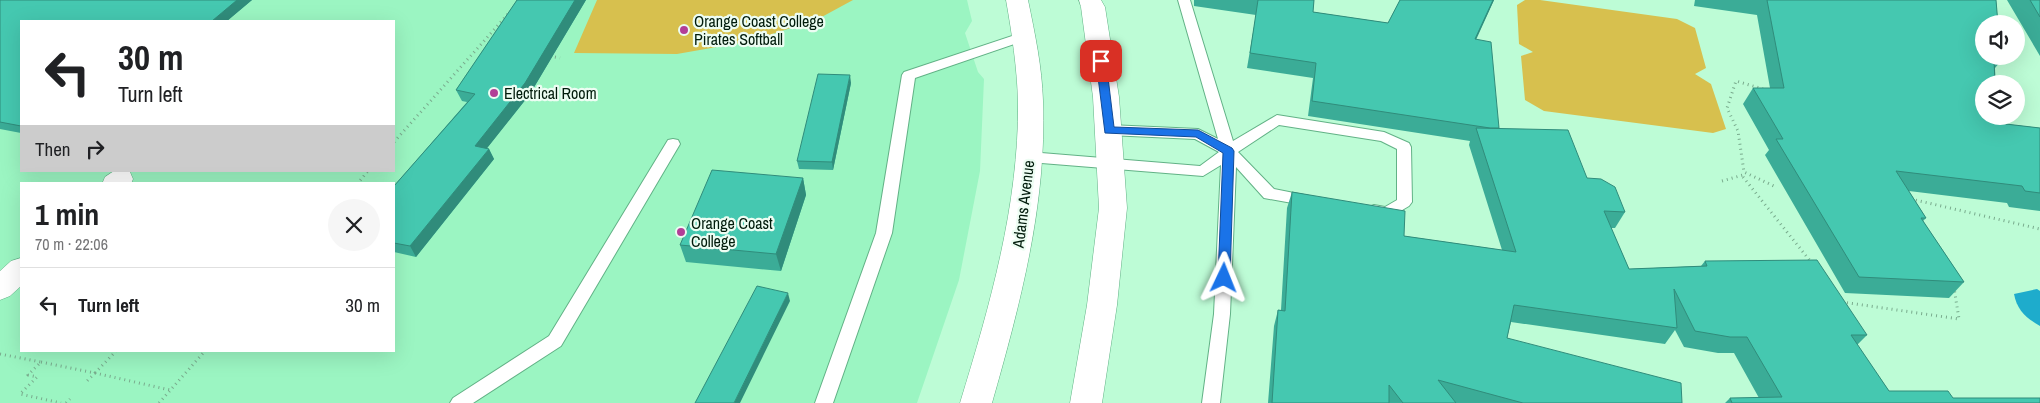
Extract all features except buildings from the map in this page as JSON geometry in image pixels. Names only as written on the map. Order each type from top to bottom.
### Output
[{"type":"main road","name":"Adams Avenue","points":[[976,403],[1016,256],[1028,181],[1029,69],[1017,0]]},
{"type":"main road","points":[[1086,403],[1102,306],[1113,208],[1112,165],[1105,88],[1093,7],[1090,0]]},
{"type":"main road","points":[[0,288],[20,270]]},
{"type":"lane","points":[[1184,0],[1229,151],[1222,314],[1211,403]]},
{"type":"lane","points":[[824,403],[884,234],[909,75],[1024,36]]},
{"type":"lane","points":[[1029,157],[1203,171],[1229,151],[1277,120],[1384,137],[1404,147],[1404,202],[1387,213],[1357,208]]},
{"type":"lane","points":[[1109,130],[1198,134],[1229,151],[1269,194],[1328,204]]},
{"type":"lane","points":[[459,403],[555,341],[672,144]]},
{"type":"path","points":[[395,141],[509,13]]},
{"type":"path","points":[[480,45],[490,46]]},
{"type":"path","points":[[544,55],[560,58]]},
{"type":"path","points":[[1766,90],[1736,80],[1734,90],[1727,102],[1726,108],[1738,131],[1743,175],[1753,191],[1807,255],[1815,271]]},
{"type":"path","points":[[359,182],[367,172]]},
{"type":"path","points":[[1722,181],[1743,175],[1776,186]]},
{"type":"path","points":[[1906,192],[1914,206]]},
{"type":"path","points":[[1910,199],[2040,230]]},
{"type":"path","points":[[1836,300],[1935,317],[1959,319],[1953,280]]},
{"type":"path","points":[[86,382],[115,352]]},
{"type":"path","points":[[159,403],[205,352]]},
{"type":"path","points":[[0,354],[170,390]]},
{"type":"path","points":[[41,362],[28,375],[37,377],[20,394],[61,403]]},
{"type":"path","points":[[66,403],[70,399]]},
{"type":"shaded area","name":"Orange Coast College","points":[[0,0],[967,0],[972,21],[965,33],[978,72],[984,79],[980,171],[959,280],[917,403],[0,403]]},
{"type":"shaded area","name":"Orange Coast College Pirates Softball","points":[[597,0],[853,0],[818,19],[751,41],[677,54],[574,53]]},
{"type":"shaded area","points":[[1525,0],[1540,0],[1677,19],[1695,28],[1706,68],[1695,74],[1711,84],[1726,129],[1713,133],[1544,111],[1525,100],[1521,56],[1533,52],[1519,44],[1517,5]]},
{"type":"water","points":[[2037,289],[2040,291],[2040,326],[2023,313],[2017,305],[2014,294]]},
{"type":"place","name":"Orange Coast College Pirates Softball","points":[[684,30]]},
{"type":"place","name":"Electrical Room","points":[[494,93]]},
{"type":"place","name":"Orange Coast College","points":[[681,232]]},
{"type":"route","points":[[1101,61],[1109,130],[1198,134],[1229,151],[1224,278]]}]
